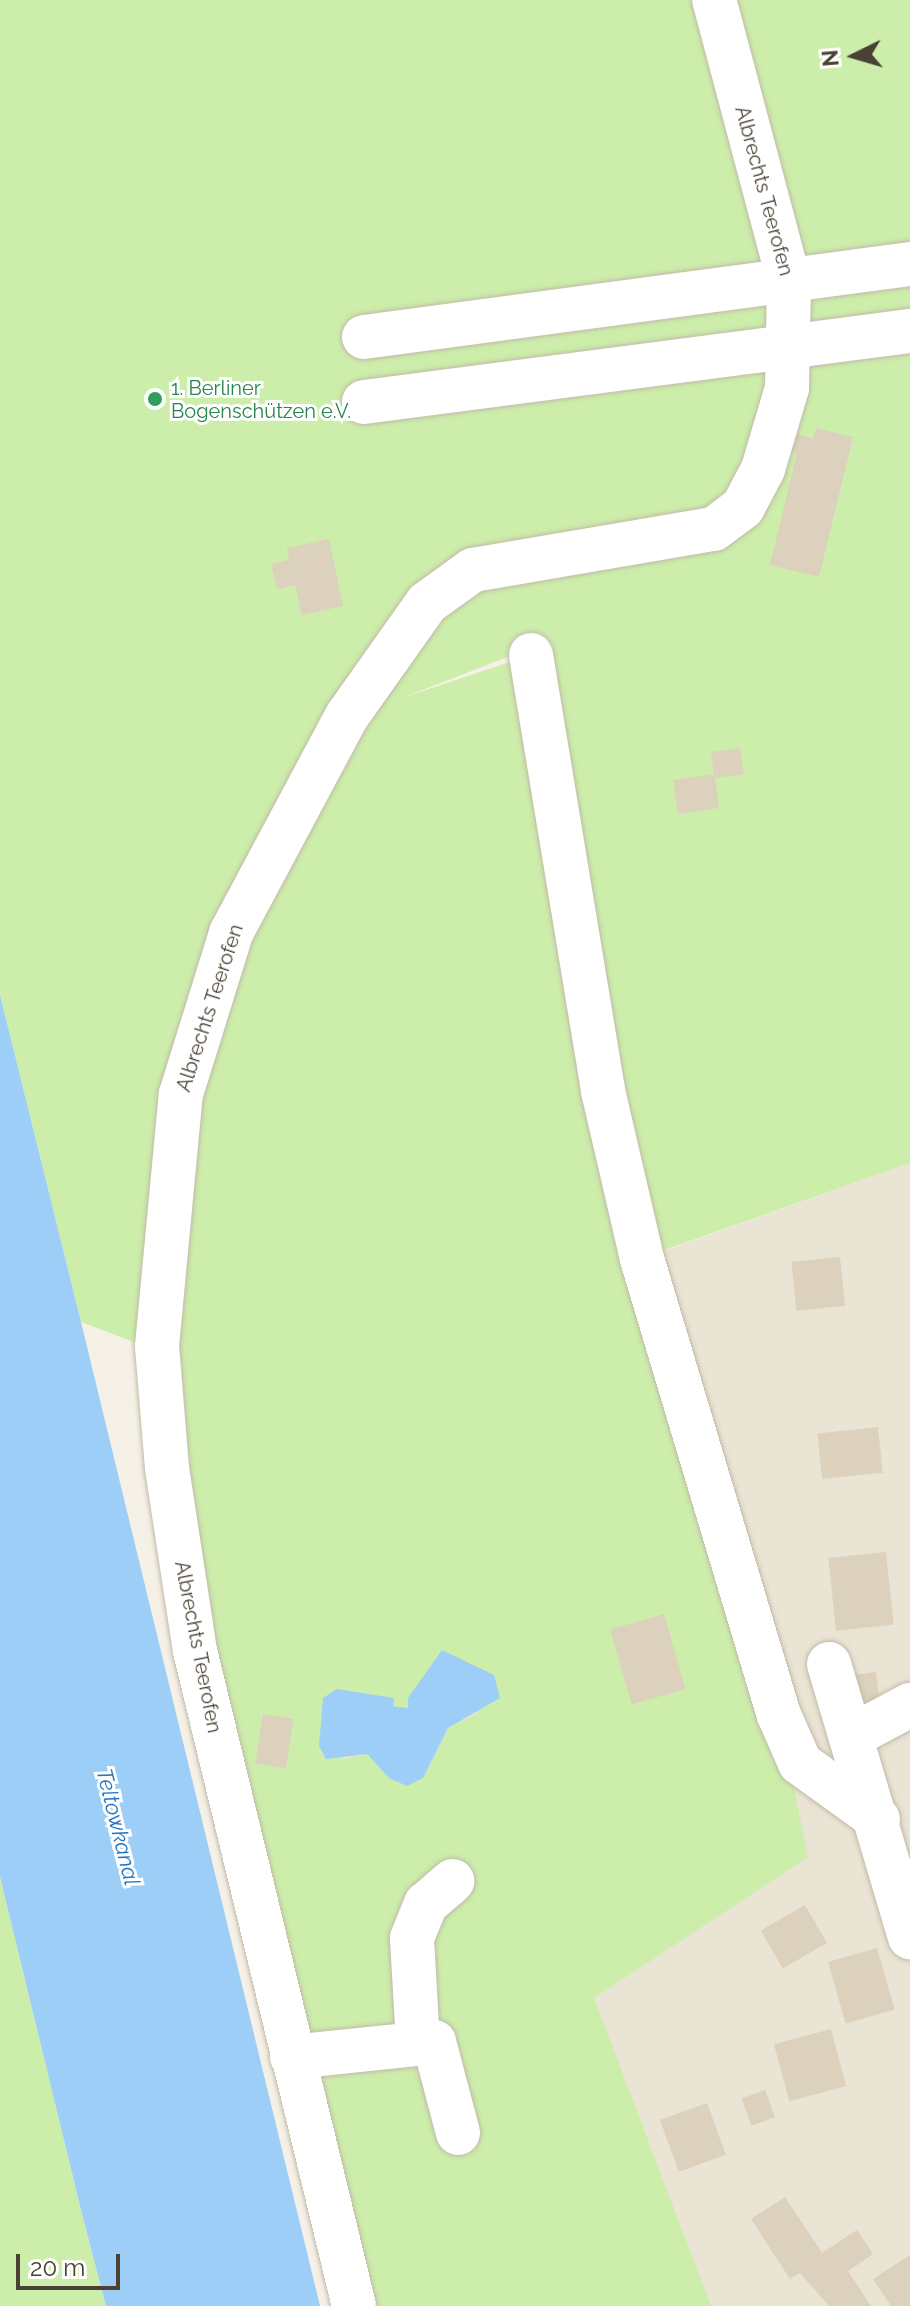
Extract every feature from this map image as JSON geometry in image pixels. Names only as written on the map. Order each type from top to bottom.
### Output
[{"type":"street","name":"Albrechts Teerofen","points":[[354,2306],[195,1651],[167,1468],[157,1346],[181,1094],[231,933],[347,716],[427,603],[473,570],[714,529],[743,507],[763,469],[787,388],[812,344],[806,278],[714,0]]},
{"type":"street","points":[[364,337],[910,264]]},
{"type":"street","points":[[364,402],[910,331]]},
{"type":"street","points":[[531,655],[603,1091],[650,1288],[779,1715],[800,1763],[878,1819]]},
{"type":"street","points":[[829,1664],[878,1819],[910,1937]]},
{"type":"street","points":[[852,1736],[910,1705]]},
{"type":"street","points":[[418,2043],[412,1938],[426,1904],[452,1881]]},
{"type":"street","points":[[292,2057],[434,2042],[458,2133]]},
{"type":"shaded area","points":[[910,1163],[910,2306],[371,2306],[229,1702],[642,1259]]},
{"type":"green space","points":[[0,0],[910,0],[910,1163],[659,1252],[536,646],[402,698],[531,655],[603,1091],[779,1715],[808,1857],[594,1998],[711,2306],[371,2306],[207,1623],[196,1552],[181,1360],[81,1322],[0,995]],"holes":[[[442,1650],[478,1713],[448,1728],[423,1778],[389,1778],[367,1754],[344,1759],[323,1699],[337,1689],[393,1698],[393,1706],[409,1708]]]},
{"type":"green space","points":[[0,1877],[81,2210],[106,2306],[0,2306]]},
{"type":"water","name":"Teltowkanal","points":[[0,995],[320,2306],[106,2306],[81,2210],[0,1877]]},
{"type":"water","points":[[442,1650],[494,1675],[500,1698],[448,1728],[423,1778],[407,1786],[389,1778],[367,1754],[326,1759],[319,1746],[323,1698],[337,1689],[394,1698],[393,1706],[408,1708],[408,1698]]},
{"type":"building","points":[[816,428],[853,437],[819,577],[770,565],[797,453],[792,452],[797,434],[813,439]]},
{"type":"building","points":[[329,539],[343,606],[302,615],[295,585],[277,589],[271,564],[289,560],[287,548]]},
{"type":"building","points":[[740,748],[744,774],[715,778],[719,808],[678,814],[673,780],[714,774],[711,752]]},
{"type":"building","points":[[840,1257],[845,1306],[796,1311],[791,1262]]},
{"type":"building","points":[[878,1427],[883,1473],[822,1479],[817,1433]]},
{"type":"building","points":[[886,1552],[894,1625],[836,1631],[828,1558]]},
{"type":"building","points":[[664,1614],[685,1689],[632,1704],[610,1629]]},
{"type":"building","points":[[876,1672],[880,1704],[850,1707],[846,1676]]},
{"type":"building","points":[[263,1714],[294,1719],[286,1768],[255,1763]]},
{"type":"building","points":[[805,1905],[827,1943],[783,1969],[761,1931]]},
{"type":"building","points":[[877,1948],[895,2010],[846,2024],[828,1962]]},
{"type":"building","points":[[831,2029],[846,2086],[789,2101],[774,2044]]},
{"type":"building","points":[[765,2090],[775,2117],[751,2126],[742,2099]]},
{"type":"building","points":[[707,2103],[726,2155],[679,2172],[660,2120]]},
{"type":"building","points":[[785,2197],[822,2253],[857,2230],[873,2254],[848,2271],[871,2306],[829,2306],[800,2273],[790,2279],[751,2219]]},
{"type":"building","points":[[910,2255],[910,2306],[891,2306],[873,2279]]},
{"type":"place","name":"1. Berliner Bogenschützen e.V.","points":[[155,399]]}]
